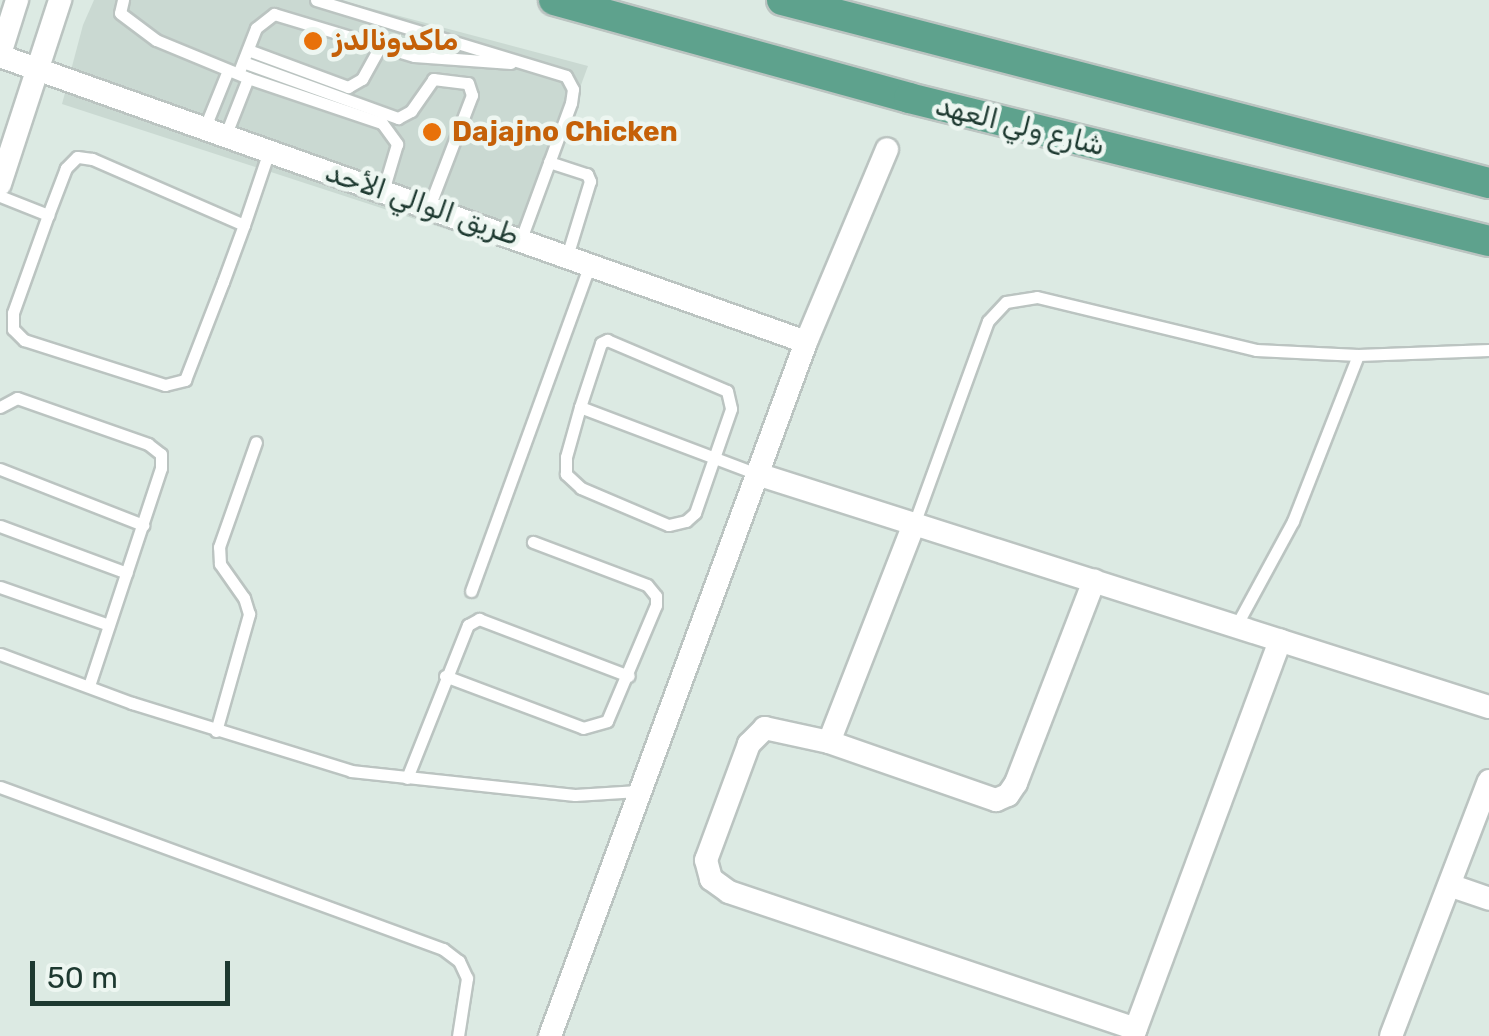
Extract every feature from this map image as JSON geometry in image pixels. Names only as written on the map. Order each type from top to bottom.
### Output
[{"type":"main road","name":"شارع ولي العهد","points":[[554,0],[909,98],[1489,241]]},
{"type":"main road","points":[[782,0],[1489,183]]},
{"type":"street","name":"طريق الوالي الأحد","points":[[17,0],[0,55],[806,342]]},
{"type":"street","points":[[0,184],[60,0]]},
{"type":"street","points":[[550,1036],[806,342],[887,149]]},
{"type":"street","points":[[758,474],[1489,707]]},
{"type":"street","points":[[829,742],[914,524]]},
{"type":"street","points":[[1094,581],[1008,796],[996,800],[829,742],[765,728],[748,744],[706,860],[711,880],[730,892],[1135,1032],[1280,640]]},
{"type":"street","points":[[1391,1036],[1452,886],[1489,781]]},
{"type":"street","points":[[1452,886],[1489,899]]},
{"type":"lane","points":[[123,0],[120,14],[136,28],[390,128],[397,152],[383,191]]},
{"type":"lane","points":[[316,0],[566,76],[573,89],[521,239]]},
{"type":"lane","points":[[215,130],[256,28],[274,14],[427,58],[530,64]]},
{"type":"lane","points":[[241,67],[348,87],[362,79],[380,46]]},
{"type":"lane","points":[[215,130],[241,67]]},
{"type":"lane","points":[[241,67],[398,118],[411,111],[433,79],[468,83],[472,95],[429,207]]},
{"type":"lane","points":[[244,225],[84,156],[66,168],[48,214],[13,313],[17,336],[164,385],[178,384],[189,374],[244,225],[269,151]]},
{"type":"lane","points":[[550,162],[588,174],[590,181],[567,256]]},
{"type":"lane","points":[[0,196],[48,214]]},
{"type":"lane","points":[[471,591],[590,264]]},
{"type":"lane","points":[[914,524],[988,321],[1006,302],[1037,297],[1256,350],[1358,356],[1489,350]]},
{"type":"lane","points":[[615,342],[727,391],[732,409],[714,461],[694,513],[668,526],[582,488],[566,474],[566,457],[601,344],[615,342]]},
{"type":"lane","points":[[1236,626],[1294,520],[1358,356]]},
{"type":"lane","points":[[0,407],[18,398],[148,444],[160,454],[161,468],[89,686]]},
{"type":"lane","points":[[580,407],[714,461],[758,474]]},
{"type":"lane","points":[[216,731],[249,614],[244,598],[220,564],[220,547],[256,442]]},
{"type":"lane","points":[[0,469],[142,524]]},
{"type":"lane","points":[[0,526],[127,572]]},
{"type":"lane","points":[[445,676],[583,728],[607,721],[629,676],[656,596],[647,585],[533,542]]},
{"type":"lane","points":[[0,587],[109,625]]},
{"type":"lane","points":[[408,778],[468,624],[479,619],[629,676]]},
{"type":"lane","points":[[0,654],[216,731],[351,771],[576,795],[638,792]]},
{"type":"lane","points":[[0,787],[443,949],[459,961],[467,978],[458,1036]]},
{"type":"shaded area","points":[[94,0],[339,0],[588,66],[519,253],[62,104],[83,25]]},
{"type":"place","name":"ماكدونالدز","points":[[313,41]]},
{"type":"place","name":"Dajajno Chicken","points":[[432,132]]}]
